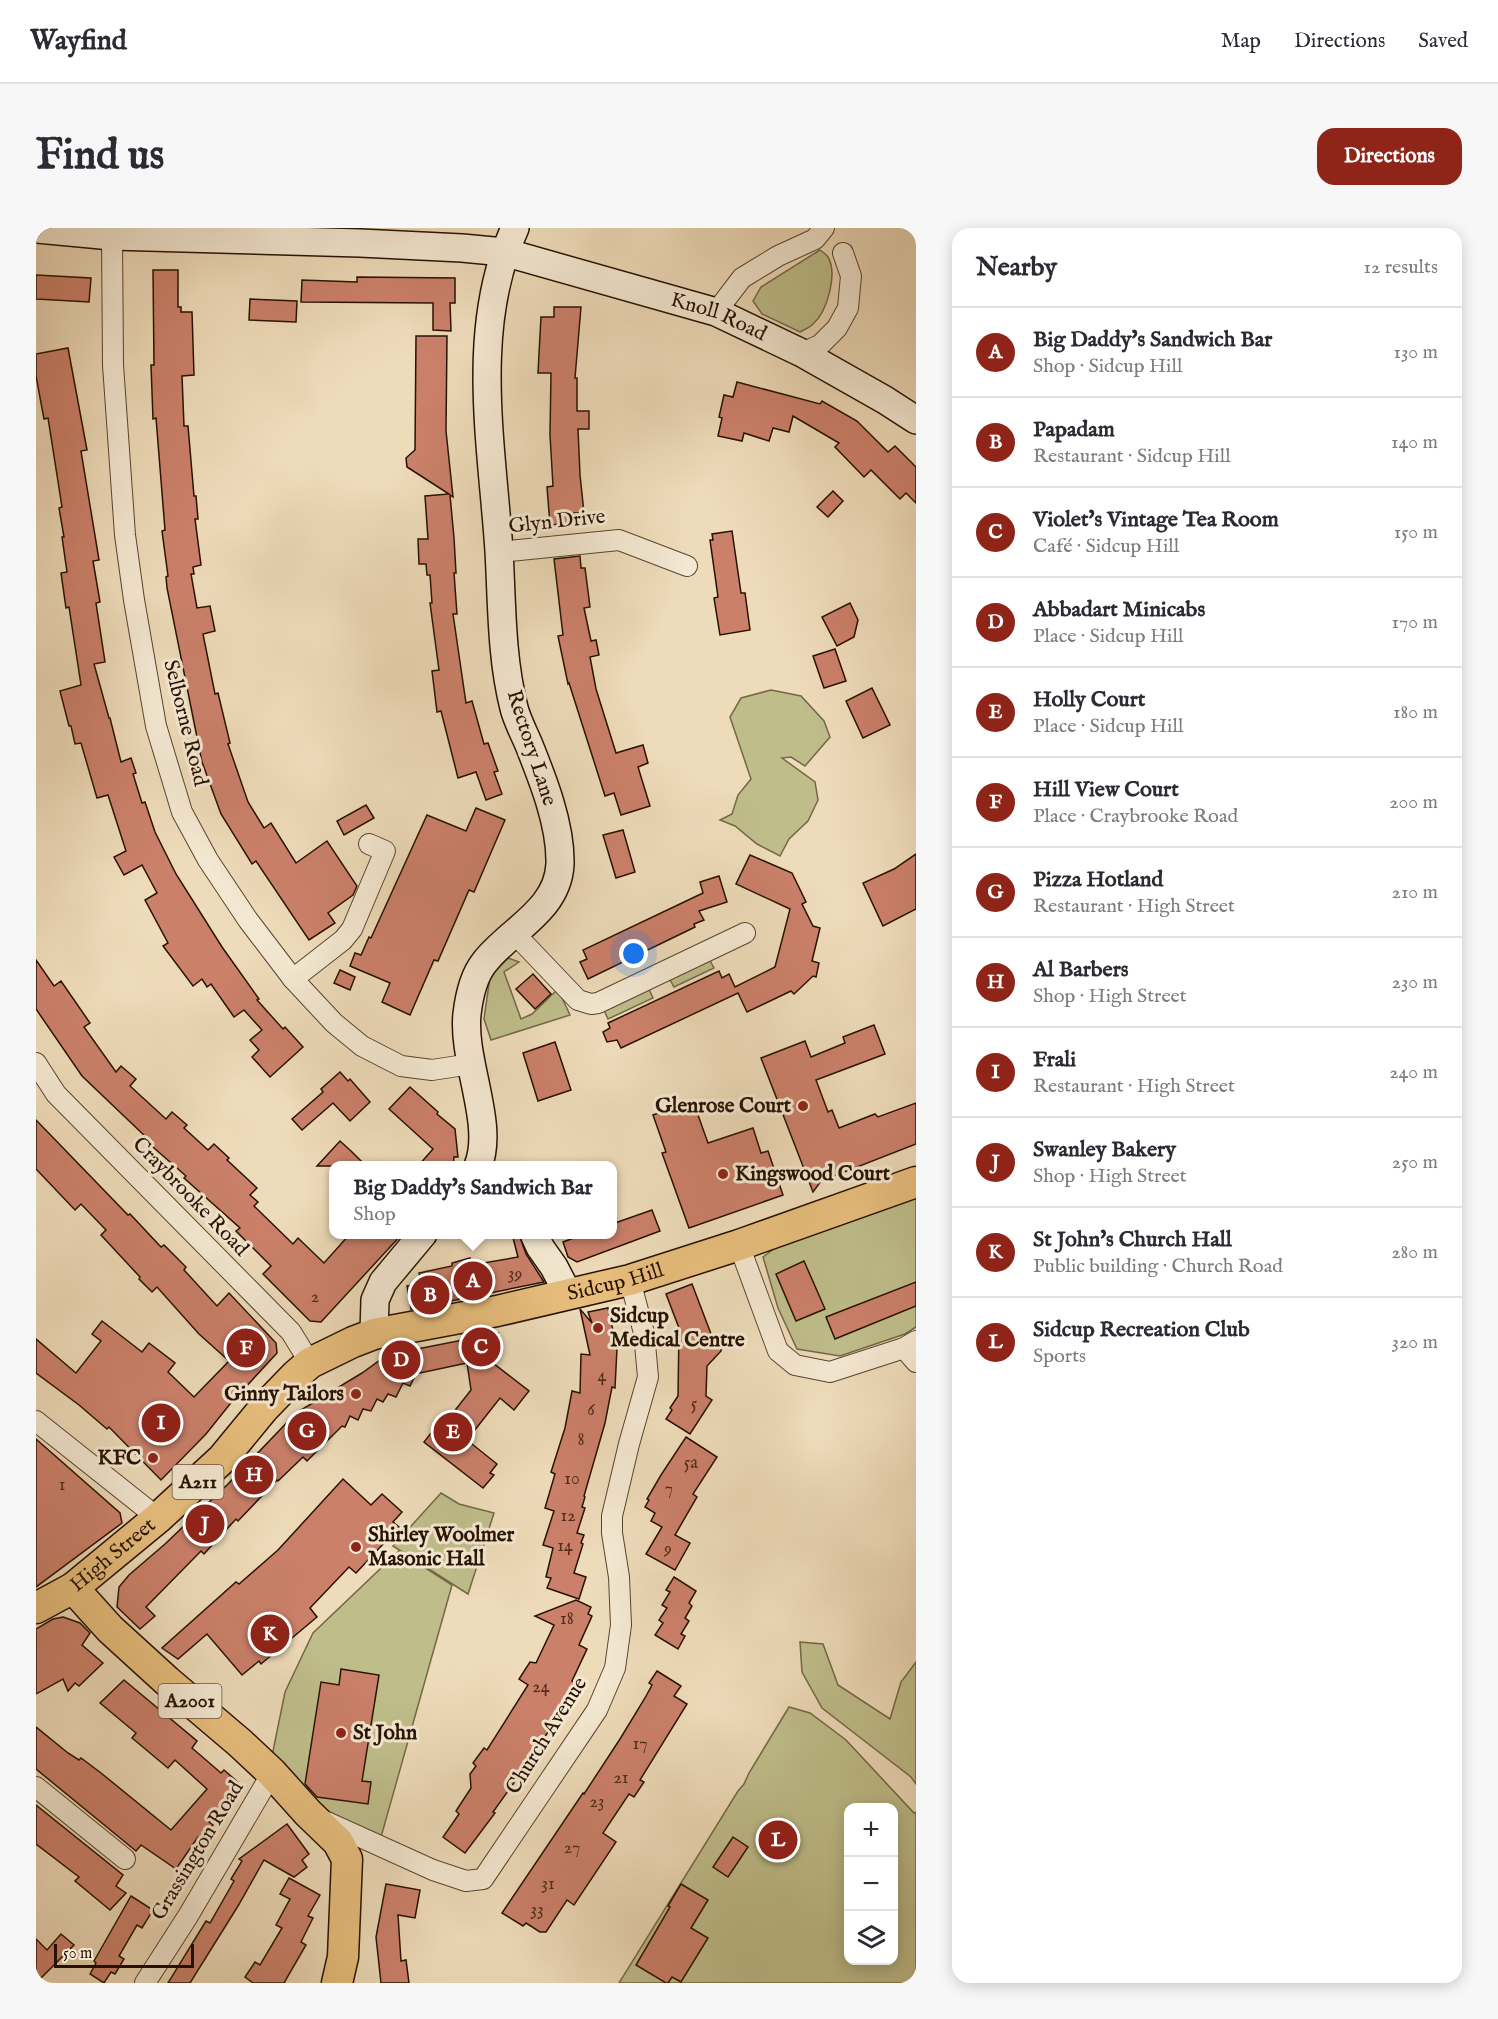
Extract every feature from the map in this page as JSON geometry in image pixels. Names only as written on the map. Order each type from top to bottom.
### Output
[{"type":"main road","name":"Sidcup Hill","points":[[310,1363],[374,1334],[497,1311],[630,1280],[739,1245],[916,1182]]},
{"type":"main road","name":"High Street","points":[[36,1608],[73,1588],[158,1518],[222,1459],[264,1408],[310,1363]]},
{"type":"main road","name":"A2001","points":[[73,1588],[110,1629],[272,1773],[308,1814],[344,1901],[342,1957],[337,1983]]},
{"type":"street","points":[[716,312],[742,278],[778,256],[815,239],[824,228]]},
{"type":"street","name":"Knoll Road","points":[[36,229],[112,236],[191,233],[360,236],[462,248],[510,240],[716,312],[802,353],[916,420]]},
{"type":"street","name":"Selborne Road","points":[[112,236],[113,365],[125,535],[156,726],[182,812],[200,847],[248,920],[293,979],[334,1023],[362,1047],[401,1066],[432,1070],[471,1064]]},
{"type":"street","name":"Rectory Lane","points":[[486,1161],[466,1032],[473,985],[485,962],[552,894],[558,882],[560,862],[555,819],[515,710],[508,676],[502,616],[489,418],[489,350],[493,303],[510,240]]},
{"type":"street","points":[[802,353],[820,345],[837,328],[848,308],[851,276],[843,253]]},
{"type":"street","name":"Glyn Drive","points":[[499,552],[619,540],[687,566]]},
{"type":"street","points":[[293,979],[343,940],[352,929],[385,851],[369,844]]},
{"type":"street","points":[[515,934],[578,1000],[591,1004],[598,1003],[745,933]]},
{"type":"street","name":"Craybrooke Road","points":[[36,1063],[56,1094],[291,1332],[310,1363]]},
{"type":"street","points":[[374,1334],[375,1300],[383,1282],[419,1239]]},
{"type":"street","points":[[536,1239],[568,1294]]},
{"type":"street","points":[[739,1245],[778,1351],[795,1365],[830,1372],[912,1351]]},
{"type":"street","name":"Church Avenue","points":[[308,1814],[433,1870],[466,1881],[483,1879],[597,1710],[615,1668],[621,1625],[619,1577],[612,1533],[612,1516],[648,1377],[644,1333],[630,1280]]},
{"type":"street","points":[[39,1423],[158,1518]]},
{"type":"street","name":"Grassington Road","points":[[145,1983],[188,1916],[272,1773]]},
{"type":"street","points":[[36,1787],[125,1859]]},
{"type":"shaded area","points":[[820,250],[827,256],[832,273],[827,302],[813,324],[800,332],[762,314],[753,301],[761,287]]},
{"type":"shaded area","points":[[771,690],[801,696],[824,721],[830,737],[805,766],[791,757],[782,758],[815,782],[818,800],[808,821],[789,839],[780,856],[757,844],[735,826],[720,820],[732,814],[738,795],[751,779],[730,717],[741,698]]},
{"type":"shaded area","points":[[505,957],[519,962],[504,972],[521,1019],[532,1014],[558,989],[570,1015],[491,1040],[484,1019],[490,977]]},
{"type":"shaded area","points":[[708,957],[714,968],[674,987],[668,976]]},
{"type":"shaded area","points":[[648,987],[653,998],[608,1019],[603,1008]]},
{"type":"shaded area","points":[[916,1197],[916,1327],[905,1334],[840,1356],[797,1349],[778,1308],[763,1257],[783,1242]]},
{"type":"shaded area","points":[[441,1493],[459,1504],[494,1513],[468,1594],[393,1546]]},
{"type":"shaded area","points":[[399,1551],[452,1585],[381,1837],[338,1822],[272,1756],[285,1692],[313,1633]]},
{"type":"shaded area","points":[[800,1642],[823,1644],[838,1685],[890,1719],[901,1682],[916,1662],[916,1784],[911,1777],[822,1708],[802,1672]]},
{"type":"shaded area","points":[[789,1707],[810,1713],[846,1740],[914,1813],[916,1812],[916,1983],[619,1983],[744,1784]]},
{"type":"building","points":[[153,270],[178,270],[178,307],[181,307],[181,312],[192,312],[194,375],[182,376],[184,426],[188,426],[201,565],[193,567],[194,574],[191,574],[197,608],[210,606],[215,631],[203,634],[215,694],[218,693],[230,743],[228,744],[248,802],[264,828],[271,823],[296,863],[327,841],[357,886],[353,895],[328,913],[335,923],[309,940],[256,861],[252,864],[221,814],[202,762],[167,588],[156,418],[153,419],[151,365],[154,365]]},
{"type":"building","points":[[36,275],[91,278],[89,302],[36,299]]},
{"type":"building","points":[[357,277],[455,278],[455,303],[450,303],[451,331],[433,330],[433,303],[301,302],[302,280],[357,282]]},
{"type":"building","points":[[250,299],[297,301],[296,322],[249,320]]},
{"type":"building","points":[[554,307],[581,307],[575,378],[577,378],[577,411],[589,411],[589,429],[578,429],[584,513],[573,513],[574,523],[550,525],[547,487],[553,486],[550,435],[551,373],[538,373],[541,317],[554,317]]},
{"type":"building","points":[[416,336],[447,336],[446,431],[453,497],[450,495],[457,614],[453,614],[466,703],[472,701],[484,744],[488,743],[498,771],[494,772],[502,794],[486,800],[476,772],[458,778],[441,711],[437,712],[432,671],[439,670],[430,603],[432,603],[430,575],[427,575],[426,564],[419,564],[418,539],[428,539],[425,496],[449,494],[407,467],[406,458],[415,450]]},
{"type":"building","points":[[68,348],[87,450],[81,451],[99,560],[93,561],[100,602],[96,603],[105,662],[94,664],[121,762],[131,758],[136,773],[133,774],[142,803],[145,802],[155,832],[176,874],[222,947],[259,999],[257,1000],[303,1047],[270,1077],[252,1057],[259,1050],[250,1040],[262,1030],[244,1010],[234,1017],[211,984],[207,987],[202,979],[193,986],[163,946],[168,943],[145,900],[157,893],[142,865],[124,875],[114,857],[126,851],[108,795],[97,798],[81,743],[75,744],[71,726],[69,726],[60,691],[81,685],[69,607],[66,608],[61,573],[67,572],[59,508],[62,507],[48,418],[44,419],[36,376],[36,354]]},
{"type":"building","points":[[737,382],[820,404],[822,401],[857,421],[888,452],[895,446],[916,467],[916,503],[906,493],[900,499],[871,470],[864,477],[835,447],[839,443],[793,416],[789,432],[773,428],[769,441],[744,433],[742,441],[718,436],[724,395],[733,397]]},
{"type":"building","points":[[833,491],[843,501],[828,517],[817,507]]},
{"type":"building","points":[[732,531],[741,593],[745,593],[750,630],[720,635],[714,598],[718,597],[710,540],[713,540],[712,534]]},
{"type":"building","points":[[580,556],[581,568],[585,568],[590,607],[584,608],[591,641],[596,640],[599,655],[590,657],[596,689],[616,753],[643,745],[648,763],[638,767],[650,806],[621,815],[614,793],[605,796],[568,684],[558,636],[563,635],[554,559]]},
{"type":"building","points":[[850,603],[858,620],[854,637],[837,646],[822,617]]},
{"type":"building","points":[[835,649],[846,681],[824,688],[813,656]]},
{"type":"building","points":[[872,688],[890,725],[863,738],[846,701]]},
{"type":"building","points":[[366,805],[374,818],[344,835],[337,821]]},
{"type":"building","points":[[476,808],[505,820],[474,892],[469,890],[438,961],[434,960],[410,1015],[382,1002],[390,983],[350,966],[355,953],[361,955],[369,937],[371,938],[427,815],[466,831]]},
{"type":"building","points":[[623,830],[635,872],[616,878],[603,835]]},
{"type":"building","points":[[916,854],[916,909],[883,926],[863,883],[894,869]]},
{"type":"building","points":[[750,855],[792,873],[806,902],[802,904],[813,926],[820,928],[812,961],[819,963],[816,977],[813,976],[794,994],[791,991],[747,1012],[738,993],[621,1048],[617,1040],[607,1042],[603,1032],[610,1028],[608,1023],[719,971],[722,978],[729,974],[735,987],[775,967],[790,909],[736,884]]},
{"type":"building","points":[[719,876],[727,902],[699,911],[704,920],[694,924],[695,927],[588,979],[580,962],[587,959],[583,950],[703,893],[700,882]]},
{"type":"building","points":[[36,960],[54,986],[61,981],[90,1023],[84,1027],[116,1072],[121,1066],[136,1079],[130,1086],[166,1119],[172,1112],[187,1125],[184,1128],[208,1150],[214,1144],[229,1158],[227,1160],[257,1188],[250,1195],[258,1202],[254,1206],[293,1244],[298,1238],[324,1263],[346,1239],[397,1239],[321,1322],[310,1321],[263,1274],[271,1266],[236,1231],[240,1228],[184,1178],[186,1176],[146,1141],[148,1139],[82,1076],[36,1009]]},
{"type":"building","points":[[340,970],[355,977],[350,990],[334,983]]},
{"type":"building","points":[[533,974],[551,994],[535,1009],[516,989]]},
{"type":"building","name":"Glenrose Court","points":[[874,1025],[885,1054],[816,1080],[828,1112],[832,1110],[839,1128],[875,1114],[878,1117],[916,1103],[916,1144],[821,1181],[813,1192],[761,1058],[805,1041],[811,1057],[845,1043],[843,1037]]},
{"type":"building","points":[[555,1042],[571,1090],[538,1101],[523,1053]]},
{"type":"building","points":[[340,1072],[348,1081],[350,1079],[370,1102],[350,1121],[333,1103],[302,1130],[292,1119],[323,1092],[321,1089]]},
{"type":"building","points":[[410,1087],[455,1129],[458,1157],[454,1157],[454,1161],[422,1161],[433,1149],[389,1109]]},
{"type":"building","name":"Kingswood Court","points":[[693,1101],[708,1143],[753,1128],[761,1153],[768,1151],[783,1195],[689,1228],[662,1153],[666,1152],[653,1115]]},
{"type":"building","points":[[36,1120],[128,1215],[130,1214],[161,1247],[164,1245],[186,1267],[184,1270],[217,1306],[229,1293],[276,1343],[277,1353],[206,1434],[161,1480],[109,1427],[107,1429],[36,1373],[36,1339],[76,1373],[101,1341],[92,1334],[102,1321],[142,1352],[149,1343],[175,1363],[168,1372],[194,1397],[229,1361],[199,1334],[157,1287],[152,1292],[139,1279],[140,1277],[101,1235],[106,1230],[81,1204],[75,1210],[36,1169]]},
{"type":"building","points":[[340,1141],[361,1161],[329,1161],[329,1166],[317,1166]]},
{"type":"building","points":[[652,1210],[660,1231],[577,1262],[568,1257],[563,1242],[571,1239],[617,1239],[617,1222]]},
{"type":"building","points":[[513,1239],[521,1239],[526,1254],[544,1282],[411,1309],[407,1286],[422,1284],[419,1273],[452,1266],[452,1263],[470,1258],[472,1265],[518,1257]]},
{"type":"building","points":[[804,1261],[825,1309],[796,1321],[776,1274]]},
{"type":"building","points":[[916,1282],[916,1306],[835,1339],[826,1317]]},
{"type":"building","points":[[692,1284],[713,1339],[721,1339],[721,1351],[707,1366],[706,1396],[712,1400],[690,1434],[666,1419],[678,1396],[679,1328],[666,1294]]},
{"type":"building","points":[[608,1308],[617,1348],[615,1388],[612,1387],[605,1423],[584,1496],[582,1507],[585,1508],[577,1533],[584,1535],[574,1573],[586,1577],[579,1599],[547,1588],[551,1578],[546,1577],[553,1548],[543,1545],[554,1511],[545,1508],[555,1474],[551,1472],[565,1428],[572,1391],[580,1393],[581,1354],[590,1355],[580,1309],[592,1323],[588,1312]]},
{"type":"building","points":[[498,1333],[484,1356],[529,1391],[514,1410],[500,1398],[467,1440],[497,1464],[490,1473],[494,1475],[483,1488],[424,1442],[445,1415],[449,1418],[471,1390],[467,1363],[417,1372],[410,1386],[403,1383],[396,1397],[388,1394],[383,1402],[377,1399],[371,1411],[363,1409],[358,1420],[350,1416],[345,1427],[342,1426],[307,1461],[303,1457],[277,1480],[204,1554],[201,1551],[146,1607],[155,1616],[140,1629],[117,1607],[119,1587],[129,1575],[227,1485],[296,1413],[387,1355]]},
{"type":"building","points":[[686,1437],[717,1457],[693,1494],[697,1497],[675,1535],[690,1543],[675,1570],[646,1554],[662,1527],[651,1521],[655,1513],[645,1507],[661,1475]]},
{"type":"building","points":[[36,1439],[120,1513],[122,1523],[36,1587]]},
{"type":"building","points":[[343,1479],[371,1505],[382,1494],[402,1512],[393,1522],[399,1527],[356,1573],[349,1567],[310,1608],[317,1617],[261,1664],[259,1661],[242,1675],[207,1634],[178,1659],[162,1648],[236,1582],[239,1584],[278,1550]]},
{"type":"building","points":[[674,1577],[696,1591],[689,1603],[692,1606],[685,1618],[689,1621],[681,1634],[685,1636],[678,1649],[655,1635],[663,1623],[659,1620],[667,1608],[662,1605],[670,1592],[666,1590]]},
{"type":"building","points":[[576,1600],[591,1607],[588,1614],[592,1616],[579,1645],[587,1649],[572,1681],[579,1685],[493,1812],[495,1813],[465,1853],[443,1837],[459,1814],[456,1811],[471,1788],[470,1774],[476,1766],[473,1763],[484,1748],[487,1750],[528,1685],[519,1679],[530,1662],[536,1663],[554,1625],[535,1616]]},
{"type":"building","points":[[63,1617],[80,1623],[90,1633],[82,1645],[103,1663],[79,1686],[75,1683],[68,1691],[63,1679],[36,1694],[36,1629],[53,1619]]},
{"type":"building","name":"St John","points":[[341,1669],[379,1675],[362,1781],[371,1782],[368,1804],[317,1797],[305,1784],[321,1682],[339,1685]]},
{"type":"building","points":[[657,1671],[681,1686],[674,1696],[687,1704],[640,1780],[644,1782],[634,1797],[629,1794],[603,1833],[616,1842],[574,1905],[567,1900],[546,1932],[540,1932],[526,1923],[523,1926],[502,1913],[620,1739],[645,1698],[652,1685],[649,1683]]},
{"type":"building","points":[[124,1680],[197,1741],[192,1748],[221,1773],[224,1770],[240,1784],[209,1822],[213,1825],[200,1839],[198,1837],[176,1869],[141,1845],[136,1851],[36,1769],[36,1727],[68,1753],[79,1760],[81,1758],[101,1773],[171,1830],[207,1789],[175,1760],[168,1768],[132,1738],[136,1733],[100,1703]]},
{"type":"building","points":[[36,1805],[123,1875],[116,1886],[126,1893],[110,1910],[75,1881],[79,1877],[36,1844]]},
{"type":"building","points":[[287,1824],[309,1854],[302,1860],[307,1867],[294,1877],[264,1860],[190,1983],[168,1983],[206,1921],[210,1923],[234,1881],[231,1879],[242,1861],[239,1859]]},
{"type":"building","points":[[733,1837],[748,1847],[728,1877],[713,1867]]},
{"type":"building","points":[[289,1878],[320,1895],[308,1916],[313,1918],[301,1942],[306,1945],[284,1983],[253,1983],[245,1977],[255,1962],[260,1965],[282,1928],[276,1925],[290,1899],[280,1894]]},
{"type":"building","points":[[386,1884],[420,1890],[415,1918],[398,1915],[401,1961],[406,1960],[409,1983],[381,1983],[376,1937]]},
{"type":"building","points":[[681,1884],[708,1900],[691,1928],[708,1938],[681,1982],[672,1977],[666,1983],[636,1965]]},
{"type":"building","points":[[131,1896],[153,1910],[142,1928],[137,1925],[119,1956],[124,1959],[115,1974],[111,1972],[104,1983],[90,1974],[96,1963],[94,1961]]},
{"type":"building","points":[[61,1934],[74,1945],[36,1983],[36,1939],[47,1950]]},
{"type":"place","name":"Glenrose Court","points":[[803,1106]]},
{"type":"place","name":"Kingswood Court","points":[[723,1174]]},
{"type":"place","name":"Big Daddy's Sandwich Bar","points":[[473,1281]]},
{"type":"place","name":"Papadam","points":[[430,1295]]},
{"type":"place","name":"Sidcup Medical Centre","points":[[598,1328]]},
{"type":"place","name":"Violet's Vintage Tea Room","points":[[481,1347]]},
{"type":"place","name":"Hill View Court","points":[[246,1348]]},
{"type":"place","name":"Abbadart Minicabs","points":[[401,1360]]},
{"type":"place","name":"Ginny Tailors","points":[[356,1394]]},
{"type":"place","name":"Frali","points":[[161,1423]]},
{"type":"place","name":"Pizza Hotland","points":[[307,1431]]},
{"type":"place","name":"Holly Court","points":[[453,1432]]},
{"type":"place","name":"KFC","points":[[153,1458]]},
{"type":"place","name":"Al Barbers","points":[[254,1475]]},
{"type":"place","name":"Swanley Bakery","points":[[205,1524]]},
{"type":"place","name":"Shirley Woolmer Masonic Hall","points":[[356,1547]]},
{"type":"place","name":"St John's Church Hall","points":[[270,1634]]},
{"type":"place","name":"St John","points":[[341,1733]]},
{"type":"place","name":"Sidcup Recreation Club","points":[[778,1840]]}]
